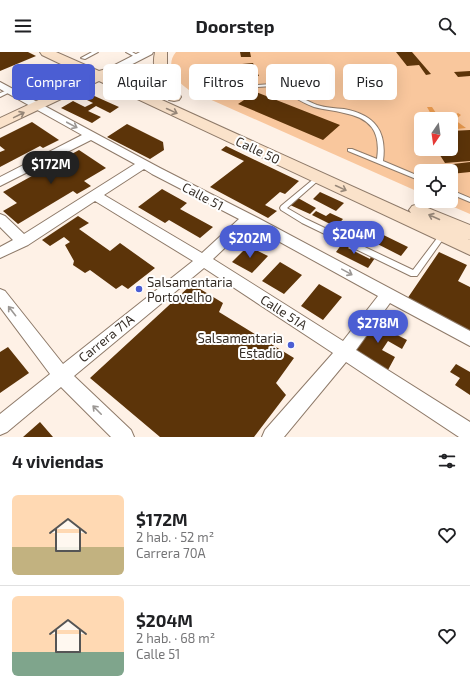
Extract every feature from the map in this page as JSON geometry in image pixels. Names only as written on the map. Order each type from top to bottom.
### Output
[{"type":"main road","name":"Calle 50","points":[[46,52],[103,73]]},
{"type":"main road","name":"Calle 50","points":[[70,52],[83,58],[103,73]]},
{"type":"main road","points":[[158,64],[161,52]]},
{"type":"main road","points":[[0,124],[34,104],[103,75]]},
{"type":"main road","name":"Calle 50","points":[[158,100],[318,178],[470,248]]},
{"type":"main road","name":"Calle 50","points":[[181,100],[470,233]]},
{"type":"street","points":[[124,64],[143,54]]},
{"type":"street","name":"Calle 51","points":[[0,85],[144,164],[388,294],[470,340]]},
{"type":"street","points":[[0,182],[91,135]]},
{"type":"street","points":[[0,253],[23,241],[144,164]]},
{"type":"street","name":"Calle 51A","points":[[95,195],[203,260],[470,433]]},
{"type":"street","points":[[0,219],[23,241]]},
{"type":"street","name":"Carrera 71A","points":[[0,426],[203,260],[248,219]]},
{"type":"street","points":[[272,437],[344,351],[388,294]]},
{"type":"street","points":[[0,295],[61,375],[124,437]]},
{"type":"lane","points":[[83,58],[96,52]]},
{"type":"lane","points":[[128,52],[143,54]]},
{"type":"lane","points":[[258,87],[272,86],[280,88],[316,106],[360,115],[368,120],[379,133],[383,149],[380,162]]},
{"type":"lane","points":[[0,95],[10,90]]},
{"type":"lane","points":[[350,150],[414,177]]},
{"type":"lane","points":[[318,178],[283,208],[304,221],[414,274],[443,235]]},
{"type":"lane","points":[[458,195],[470,200]]},
{"type":"shaded area","points":[[176,52],[470,52],[470,214],[456,208],[458,208],[458,164],[414,164],[414,190],[212,100],[258,100],[258,64],[189,64],[189,90],[181,84],[181,64],[171,63]]},
{"type":"shaded area","points":[[427,107],[432,107],[435,112],[430,112]]},
{"type":"shaded area","points":[[458,122],[466,128],[458,129]]},
{"type":"building","points":[[0,52],[28,52],[36,56],[17,64],[12,64],[12,66],[0,71]]},
{"type":"building","points":[[240,52],[250,52],[251,57],[241,57]]},
{"type":"building","points":[[396,52],[412,52],[431,74],[426,75],[419,65],[407,66]]},
{"type":"building","points":[[470,71],[470,76],[458,77],[454,72]]},
{"type":"building","points":[[258,93],[266,96],[266,100],[276,100],[340,125],[323,140],[238,104],[244,100],[258,100]]},
{"type":"building","points":[[95,96],[119,107],[110,113],[96,106],[88,111],[101,117],[92,123],[61,108],[73,101],[85,107],[93,103],[87,100],[95,100]]},
{"type":"building","points":[[32,122],[59,140],[43,148],[40,146],[0,167],[0,152],[5,150],[0,146],[0,138]]},
{"type":"building","points":[[127,124],[163,142],[164,150],[150,159],[107,137]]},
{"type":"building","points":[[470,130],[470,161],[445,163],[440,156],[458,156],[458,131]]},
{"type":"building","points":[[226,146],[299,181],[285,194],[280,192],[265,205],[277,211],[268,218],[210,187],[244,161],[221,150]]},
{"type":"building","points":[[79,150],[106,168],[84,181],[91,186],[77,194],[73,191],[18,224],[3,211],[17,203],[3,192]]},
{"type":"building","points":[[470,162],[470,172],[458,173],[458,164],[453,164]]},
{"type":"building","points":[[162,189],[187,203],[180,209],[213,227],[200,238],[169,220],[165,223],[138,207]]},
{"type":"building","points":[[320,192],[344,203],[336,211],[313,199]]},
{"type":"building","points":[[298,198],[316,208],[310,214],[290,205]]},
{"type":"building","points":[[316,211],[326,216],[330,213],[343,219],[336,227],[312,215]]},
{"type":"building","points":[[78,216],[89,223],[79,229],[110,251],[120,243],[155,268],[128,289],[122,285],[116,289],[90,270],[85,273],[73,265],[74,261],[65,245],[70,242],[64,237],[50,246],[42,240]]},
{"type":"building","points":[[359,223],[408,247],[401,256],[352,231]]},
{"type":"building","points":[[344,241],[351,245],[348,248],[370,259],[371,256],[375,258],[368,268],[336,252]]},
{"type":"building","points":[[248,246],[268,256],[252,273],[232,262]]},
{"type":"building","points":[[439,252],[467,265],[458,281],[470,287],[470,332],[407,299]]},
{"type":"building","points":[[280,262],[302,275],[284,294],[262,281]]},
{"type":"building","points":[[192,284],[223,303],[219,312],[294,358],[276,383],[286,395],[254,437],[160,437],[90,378]]},
{"type":"building","points":[[319,284],[342,297],[323,320],[301,306]]},
{"type":"building","points":[[370,321],[407,340],[402,349],[388,341],[382,350],[395,357],[388,370],[352,349]]},
{"type":"building","points":[[8,347],[29,373],[0,393],[0,352]]},
{"type":"building","points":[[456,364],[470,372],[470,395],[455,385],[460,378],[450,372]]},
{"type":"building","points":[[40,422],[53,437],[23,437]]},
{"type":"place","name":"Salsamentaria Portovelho","points":[[139,289]]},
{"type":"place","name":"Salsamentaria Estadio","points":[[291,345]]}]
